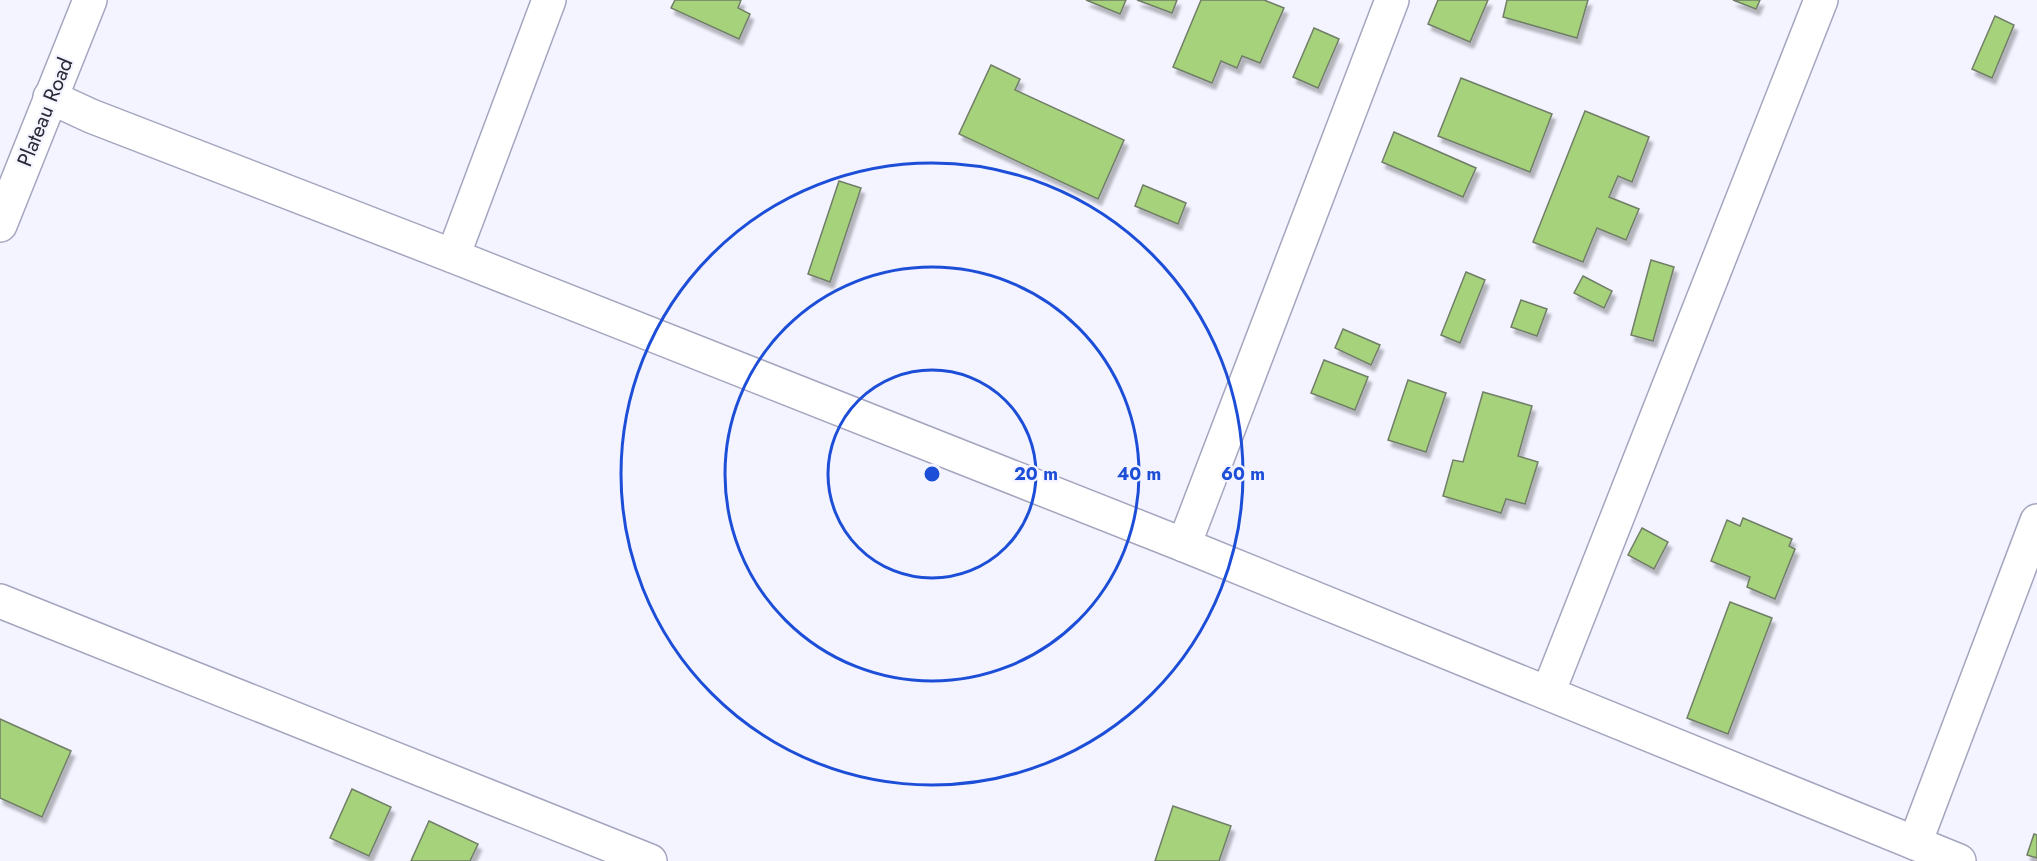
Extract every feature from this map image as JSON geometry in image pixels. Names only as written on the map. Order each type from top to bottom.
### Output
[{"type":"street","name":"Plateau Road","points":[[0,225],[90,0]]},
{"type":"street","points":[[453,256],[549,0]]},
{"type":"street","points":[[1184,544],[1392,0]]},
{"type":"street","points":[[1548,693],[1821,0]]},
{"type":"street","points":[[50,97],[91,116],[1184,544],[1959,861]]},
{"type":"street","points":[[1915,843],[2037,521]]},
{"type":"street","points":[[0,601],[650,861]]},
{"type":"building","points":[[675,0],[741,0],[738,8],[750,14],[739,39],[671,8]]},
{"type":"building","points":[[1086,0],[1126,0],[1120,14]]},
{"type":"building","points":[[1137,0],[1177,0],[1172,13]]},
{"type":"building","points":[[1201,0],[1264,0],[1284,8],[1260,63],[1242,56],[1237,68],[1221,61],[1212,83],[1173,67]]},
{"type":"building","points":[[1438,0],[1488,0],[1470,42],[1428,24]]},
{"type":"building","points":[[1507,0],[1588,0],[1577,38],[1503,17]]},
{"type":"building","points":[[1733,0],[1760,0],[1756,9]]},
{"type":"building","points":[[1995,16],[2014,25],[1992,78],[1972,69]]},
{"type":"building","points":[[1314,28],[1339,39],[1318,88],[1293,77]]},
{"type":"building","points":[[991,65],[1020,79],[1015,90],[1124,140],[1098,199],[959,134]]},
{"type":"building","points":[[1461,78],[1552,114],[1530,172],[1438,136]]},
{"type":"building","points":[[1585,111],[1649,137],[1632,182],[1618,176],[1609,197],[1639,209],[1626,240],[1597,228],[1583,262],[1533,242]]},
{"type":"building","points":[[1394,132],[1476,168],[1463,197],[1382,162]]},
{"type":"building","points":[[839,181],[861,188],[830,282],[808,274]]},
{"type":"building","points":[[1143,185],[1186,203],[1178,224],[1135,206]]},
{"type":"building","points":[[1651,260],[1674,267],[1653,341],[1631,335]]},
{"type":"building","points":[[1466,272],[1485,280],[1460,343],[1441,335]]},
{"type":"building","points":[[1583,276],[1612,291],[1604,308],[1574,293]]},
{"type":"building","points":[[1521,300],[1547,309],[1537,336],[1511,327]]},
{"type":"building","points":[[1343,329],[1380,345],[1371,365],[1335,348]]},
{"type":"building","points":[[1324,360],[1368,377],[1355,410],[1311,393]]},
{"type":"building","points":[[1408,380],[1446,393],[1426,452],[1388,440]]},
{"type":"building","points":[[1483,392],[1532,406],[1518,456],[1538,462],[1525,504],[1506,499],[1501,513],[1443,496],[1453,460],[1463,462]]},
{"type":"building","points":[[1743,518],[1792,539],[1789,546],[1795,549],[1775,599],[1747,587],[1750,577],[1711,561],[1727,520],[1740,526]]},
{"type":"building","points":[[1642,528],[1668,542],[1654,569],[1628,555]]},
{"type":"building","points":[[1730,602],[1772,618],[1728,734],[1687,718]]},
{"type":"building","points":[[0,719],[71,751],[42,817],[0,798]]},
{"type":"building","points":[[352,789],[391,807],[369,856],[330,838]]},
{"type":"building","points":[[1173,806],[1231,826],[1219,861],[1155,861]]},
{"type":"building","points":[[429,821],[478,844],[470,861],[411,861]]},
{"type":"building","points":[[2034,834],[2037,835],[2037,858],[2027,855]]}]
